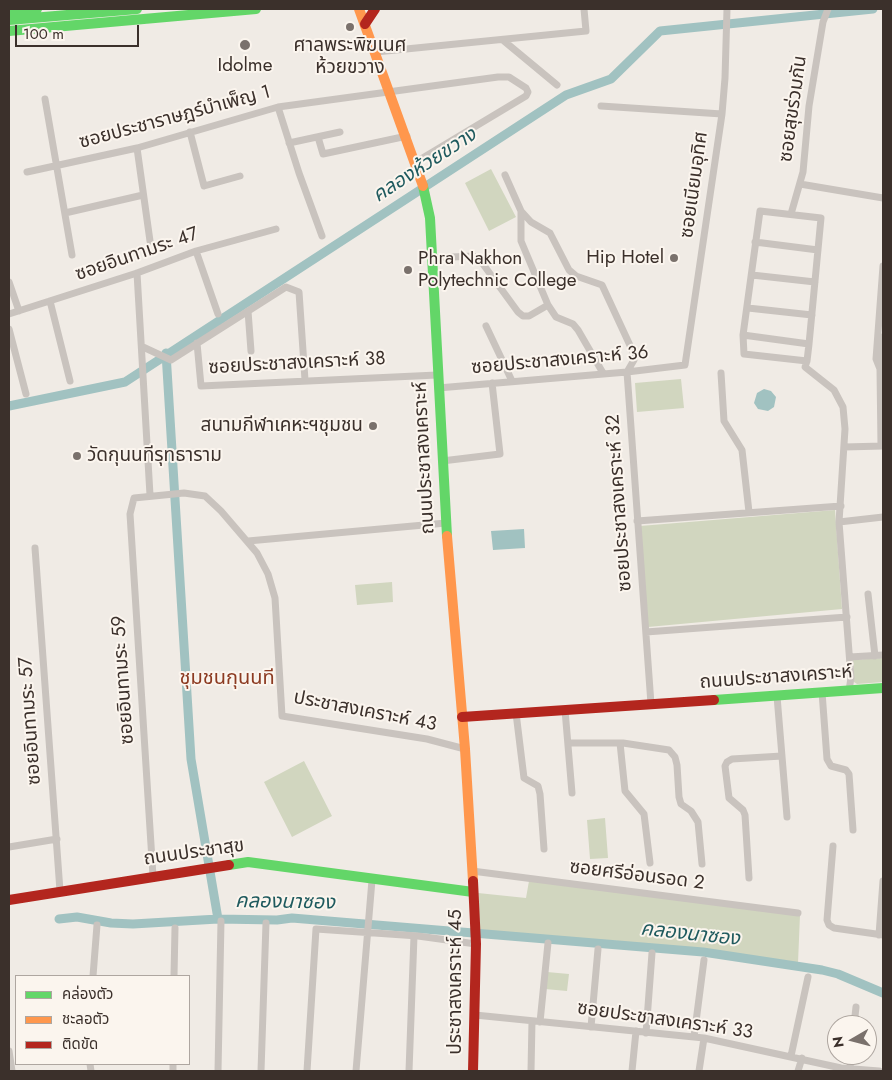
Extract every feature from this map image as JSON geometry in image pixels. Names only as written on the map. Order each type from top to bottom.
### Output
[{"type":"main road","points":[[9,11],[37,9]]},
{"type":"main road","points":[[9,20],[138,9]]},
{"type":"main road","points":[[9,31],[256,9]]},
{"type":"main road","name":"ถนนประชาสงเคราะห์","points":[[359,9],[392,92],[427,197],[446,523],[465,749],[473,892]]},
{"type":"main road","points":[[366,24],[375,9]]},
{"type":"main road","name":"ถนนประชาสงเคราะห์","points":[[462,717],[883,688]]},
{"type":"main road","name":"ถนนประชาสุข","points":[[9,900],[210,867],[254,862],[295,870],[473,892]]},
{"type":"main road","name":"ประชาสงเคราะห์ 45","points":[[473,892],[476,944],[473,1071]]},
{"type":"street","points":[[376,52],[504,41],[586,31],[584,9]]},
{"type":"street","name":"ซอยสุขร่วมกัน","points":[[791,214],[800,184],[822,22],[828,9]]},
{"type":"street","name":"ซอยเนียมอุทิศ","points":[[685,365],[722,114],[727,10]]},
{"type":"street","points":[[504,41],[557,85]]},
{"type":"street","name":"ซอยประชาราษฎร์บำเพ็ญ 1","points":[[27,172],[137,148],[278,107],[504,76],[526,88],[528,92],[526,96],[416,162]]},
{"type":"street","points":[[45,99],[72,255]]},
{"type":"street","points":[[601,106],[722,114]]},
{"type":"street","points":[[278,107],[322,236]]},
{"type":"street","points":[[190,132],[204,186],[240,176]]},
{"type":"street","points":[[289,143],[340,132]]},
{"type":"street","points":[[318,137],[323,154],[407,136]]},
{"type":"street","points":[[137,148],[150,241]]},
{"type":"street","points":[[505,175],[521,211],[521,241],[548,305],[556,317],[573,324],[578,330],[603,374]]},
{"type":"street","points":[[800,184],[883,198]]},
{"type":"street","points":[[65,213],[143,195]]},
{"type":"street","name":"ซอยประชาสงเคราะห์ 32","points":[[521,211],[531,222],[550,233],[569,270],[576,276],[598,282],[605,290],[634,354],[634,360],[627,372],[651,704]]},
{"type":"street","points":[[807,361],[747,356],[743,350],[743,335],[760,211],[821,218],[809,344],[807,361],[805,367],[834,390],[843,407],[845,429],[839,522],[850,657],[849,690]]},
{"type":"street","name":"ซอยอินทามระ 47","points":[[9,314],[137,273],[196,251],[276,229]]},
{"type":"street","points":[[755,242],[818,250]]},
{"type":"street","points":[[196,251],[218,314]]},
{"type":"street","points":[[432,258],[473,256],[480,260],[518,312],[523,316],[529,316],[548,305]]},
{"type":"street","points":[[880,369],[876,359],[883,266]]},
{"type":"street","points":[[137,273],[143,348],[150,495]]},
{"type":"street","points":[[752,274],[815,282]]},
{"type":"street","points":[[9,282],[19,311]]},
{"type":"street","points":[[143,348],[172,360],[286,287],[299,292],[305,380]]},
{"type":"street","points":[[50,301],[70,380]]},
{"type":"street","points":[[748,308],[812,315]]},
{"type":"street","points":[[248,312],[251,351]]},
{"type":"street","points":[[486,326],[512,381]]},
{"type":"street","points":[[9,329],[26,394]]},
{"type":"street","points":[[743,335],[809,344]]},
{"type":"street","points":[[844,447],[882,446],[880,369],[883,338]]},
{"type":"street","name":"ซอยประชาสงเคราะห์ 38","points":[[198,343],[201,386],[437,374]]},
{"type":"street","name":"ซอยประชาสงเคราะห์ 36","points":[[438,388],[627,372],[685,365]]},
{"type":"street","points":[[721,374],[724,421],[742,450],[749,512]]},
{"type":"street","points":[[442,461],[500,454],[492,383]]},
{"type":"street","name":"ประชาสงเคราะห์ 43","points":[[150,495],[184,493],[205,496],[248,541],[268,574],[275,598],[282,716],[427,739],[465,749]]},
{"type":"street","name":"ซอยอินทามระ 59","points":[[150,495],[134,498],[130,514],[153,876]]},
{"type":"street","points":[[637,521],[840,506]]},
{"type":"street","points":[[839,522],[883,518]]},
{"type":"street","points":[[248,541],[446,523]]},
{"type":"street","name":"ซอยอินทามระ 57","points":[[35,548],[60,891]]},
{"type":"street","points":[[850,657],[879,655],[868,594]]},
{"type":"street","points":[[646,632],[847,617]]},
{"type":"street","points":[[822,692],[827,759],[831,766],[846,770],[849,774],[853,830]]},
{"type":"street","points":[[777,696],[787,817]]},
{"type":"street","points":[[565,710],[572,793]]},
{"type":"street","points":[[516,713],[524,778],[538,786],[540,794],[544,849]]},
{"type":"street","points":[[569,744],[620,743],[654,746],[669,750],[675,757],[681,804],[691,811],[698,822],[702,864]]},
{"type":"street","points":[[620,743],[625,790],[644,814],[650,863]]},
{"type":"street","points":[[749,878],[745,815],[743,810],[729,798],[725,766],[732,759],[782,756]]},
{"type":"street","points":[[9,847],[56,838]]},
{"type":"street","points":[[833,846],[827,920],[829,926],[881,935],[883,881]]},
{"type":"street","name":"ซอยศรีอ่อนรอด 2","points":[[472,871],[798,913]]},
{"type":"street","points":[[356,1071],[372,880]]},
{"type":"street","points":[[218,1071],[221,921]]},
{"type":"street","points":[[261,1071],[266,923]]},
{"type":"street","points":[[94,975],[97,925]]},
{"type":"street","points":[[174,975],[175,928]]},
{"type":"street","points":[[307,1071],[316,929],[367,931],[476,944]]},
{"type":"street","points":[[409,1071],[414,936]]},
{"type":"street","points":[[531,1071],[536,1021],[548,944]]},
{"type":"street","points":[[591,1027],[598,948]]},
{"type":"street","points":[[646,1032],[652,953]]},
{"type":"street","points":[[694,1037],[704,960]]},
{"type":"street","points":[[791,1056],[808,977]]},
{"type":"street","points":[[855,1015],[856,1007]]},
{"type":"street","name":"ซอยประชาสงเคราะห์ 33","points":[[475,1015],[704,1038],[850,1068],[879,1071]]},
{"type":"street","points":[[632,1071],[636,1032]]},
{"type":"street","points":[[699,1071],[704,1038]]},
{"type":"street","points":[[9,1051],[12,1071]]},
{"type":"street","points":[[798,1071],[802,1058]]},
{"type":"green space","points":[[491,169],[516,217],[489,231],[465,183]]},
{"type":"green space","points":[[681,379],[684,408],[637,412],[635,383]]},
{"type":"green space","points":[[835,510],[842,609],[648,627],[640,526]]},
{"type":"green space","points":[[392,582],[393,602],[357,605],[355,585]]},
{"type":"green space","points":[[883,658],[883,682],[857,684],[854,682],[853,660]]},
{"type":"green space","points":[[304,761],[332,816],[292,837],[264,782]]},
{"type":"green space","points":[[605,818],[608,858],[590,859],[587,820]]},
{"type":"green space","points":[[529,881],[800,915],[798,963],[618,941],[480,932],[478,893],[526,898]]},
{"type":"green space","points":[[547,972],[569,974],[567,991],[545,989]]},
{"type":"water","points":[[764,389],[771,391],[776,397],[774,407],[768,411],[758,409],[754,403],[757,393]]},
{"type":"water","points":[[524,529],[525,548],[493,550],[491,531]]},
{"type":"waterway","name":"คลองห้วยขวาง","points":[[9,406],[125,382],[566,95],[611,79],[660,31],[873,9]]},
{"type":"waterway","name":"คลองนาซอง","points":[[166,353],[191,759],[218,919],[277,920],[292,918],[703,952],[822,970],[838,974],[883,993]]},
{"type":"waterway","points":[[59,919],[77,917],[111,923],[133,924],[218,919]]},
{"type":"traffic: fast","points":[[9,11],[37,9]]},
{"type":"traffic: fast","points":[[9,20],[137,9]]},
{"type":"traffic: fast","points":[[9,31],[256,9]]},
{"type":"traffic: fast","points":[[423,186],[430,218],[447,536]]},
{"type":"traffic: fast","points":[[714,700],[883,688]]},
{"type":"traffic: fast","points":[[229,865],[248,862],[473,892]]},
{"type":"traffic: slow","points":[[359,9],[423,186]]},
{"type":"traffic: slow","points":[[447,536],[465,749],[473,881]]},
{"type":"traffic: jam","points":[[365,24],[375,9]]},
{"type":"traffic: jam","points":[[462,717],[714,700]]},
{"type":"traffic: jam","points":[[9,900],[229,865]]},
{"type":"traffic: jam","points":[[473,881],[476,944],[473,1071]]},
{"type":"place","name":"ศาลพระพิฆเนศ ห้วยขวาง","points":[[350,27]]},
{"type":"place","name":"Idolme","points":[[245,45]]},
{"type":"place","name":"Hip Hotel","points":[[674,258]]},
{"type":"place","name":"Phra Nakhon Polytechnic College","points":[[408,270]]},
{"type":"place","name":"สนามกีฬาเคหะฯชุมชน","points":[[373,426]]},
{"type":"place","name":"วัดกุนนทีรุทธาราม","points":[[77,456]]},
{"type":"district","name":"ชุมชนกุนนที","points":[[227,679]]}]
